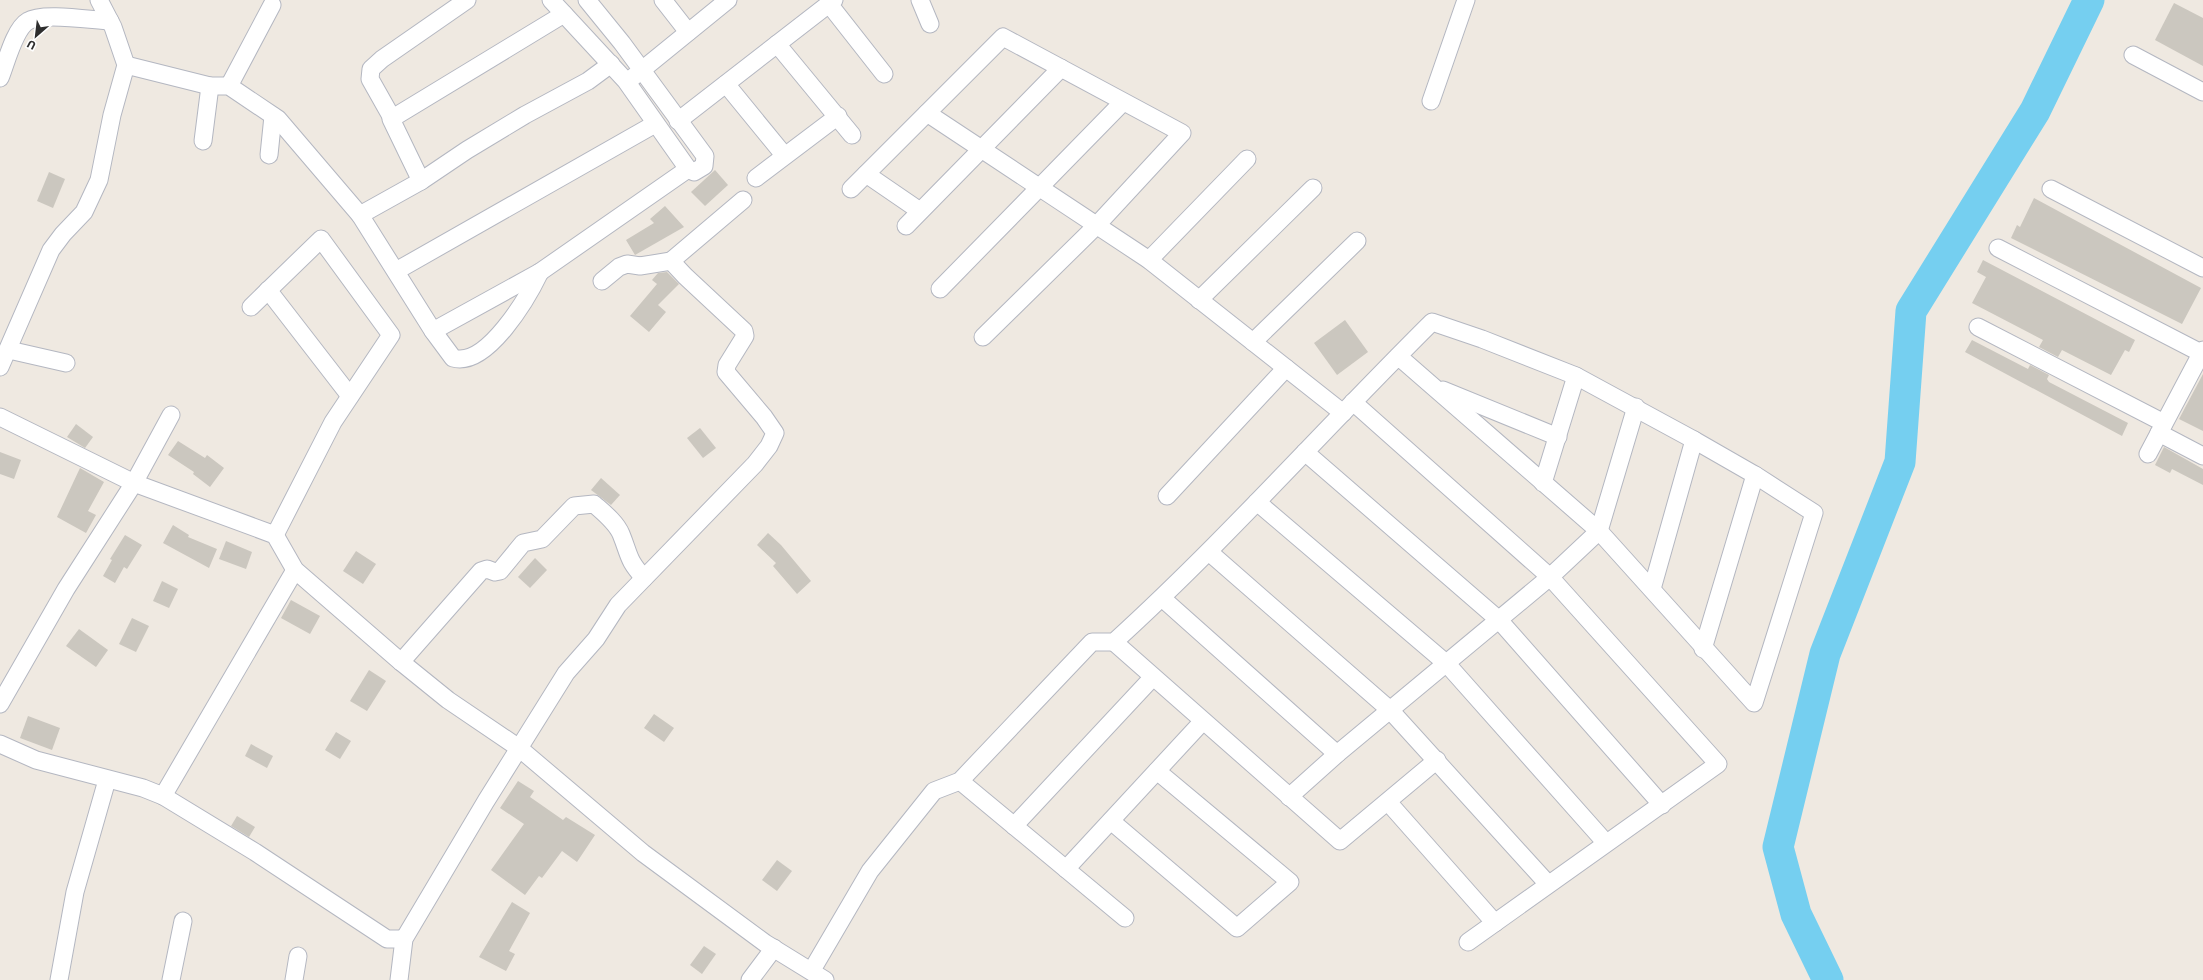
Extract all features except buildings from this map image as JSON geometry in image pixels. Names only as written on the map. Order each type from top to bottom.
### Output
[{"type":"street","points":[[0,367],[9,350],[41,270],[63,234],[84,212],[99,180],[112,115],[126,65],[110,21],[99,0]]},
{"type":"street","points":[[421,181],[391,120],[392,118],[370,79],[371,69],[382,59],[466,0]]},
{"type":"street","points":[[551,0],[626,81],[688,169],[694,172],[704,166],[705,156],[622,43],[587,0]]},
{"type":"street","points":[[662,0],[688,32]]},
{"type":"street","points":[[626,81],[642,72],[728,0]]},
{"type":"street","points":[[920,0],[930,24]]},
{"type":"street","points":[[1431,100],[1466,0]]},
{"type":"street","points":[[678,121],[832,2],[884,74]]},
{"type":"street","points":[[229,86],[272,5]]},
{"type":"street","points":[[392,118],[564,14]]},
{"type":"street","points":[[0,78],[16,34],[27,21],[43,15],[110,21]]},
{"type":"street","points":[[851,189],[1003,37],[1182,134],[1096,226],[984,337]]},
{"type":"street","points":[[777,44],[838,116],[852,135]]},
{"type":"street","points":[[2133,55],[2203,92]]},
{"type":"street","points":[[360,215],[421,181],[467,150],[578,84],[588,81],[611,64]]},
{"type":"street","points":[[126,65],[210,86],[229,86],[278,119],[360,215],[433,331],[452,358],[463,360],[473,357],[497,336],[522,307],[540,272]]},
{"type":"street","points":[[906,226],[1061,68]]},
{"type":"street","points":[[726,84],[784,155]]},
{"type":"street","points":[[203,141],[210,86]]},
{"type":"street","points":[[940,289],[1123,102]]},
{"type":"street","points":[[927,113],[1149,260],[1286,368],[1348,407],[1550,577],[1718,764],[1468,942]]},
{"type":"street","points":[[269,155],[272,116]]},
{"type":"street","points":[[756,178],[784,155],[838,116]]},
{"type":"street","points":[[396,271],[655,124]]},
{"type":"street","points":[[1149,260],[1247,159]]},
{"type":"street","points":[[433,331],[540,272],[688,169]]},
{"type":"street","points":[[866,174],[920,211]]},
{"type":"street","points":[[1199,300],[1313,188]]},
{"type":"street","points":[[2051,189],[2203,268]]},
{"type":"street","points":[[602,281],[619,267],[627,264],[640,266],[671,261],[744,200]]},
{"type":"street","points":[[251,307],[320,239],[391,335],[333,422],[275,535]]},
{"type":"street","points":[[1253,342],[1356,240]]},
{"type":"street","points":[[1998,248],[2200,359],[2148,454]]},
{"type":"street","points":[[399,980],[404,939],[566,673],[596,639],[618,605],[635,590],[644,578],[755,464],[769,446],[775,433],[764,417],[726,372],[727,365],[744,336],[744,331],[671,261]]},
{"type":"street","points":[[268,290],[350,396]]},
{"type":"street","points":[[1114,642],[1209,552],[1348,407],[1398,356],[1432,322],[1482,339],[1576,376],[1636,407],[1755,475],[1814,513],[1754,703],[1703,649],[1652,589],[1599,531],[1398,356]]},
{"type":"street","points":[[1978,327],[2162,428],[2203,456]]},
{"type":"street","points":[[9,350],[66,363]]},
{"type":"street","points":[[1167,496],[1286,368]]},
{"type":"street","points":[[1543,483],[1576,376]]},
{"type":"street","points":[[1430,385],[1558,437]]},
{"type":"street","points":[[1289,797],[1337,754],[1550,577],[1599,531],[1636,407]]},
{"type":"street","points":[[0,704],[66,589],[134,483],[171,414]]},
{"type":"street","points":[[0,417],[134,483],[275,535],[295,570],[401,662],[448,700],[519,748],[643,853],[774,948],[812,970],[825,980]]},
{"type":"street","points":[[1652,589],[1694,440]]},
{"type":"street","points":[[1305,452],[1499,620],[1662,805]]},
{"type":"street","points":[[1703,649],[1755,475]]},
{"type":"street","points":[[1257,502],[1447,664],[1606,843]]},
{"type":"street","points":[[401,662],[481,571],[487,569],[495,572],[500,571],[523,543],[542,539],[574,506],[594,504],[607,515],[620,533],[632,565],[644,578]]},
{"type":"street","points":[[1209,552],[1390,710],[1548,884]]},
{"type":"street","points":[[163,796],[295,570]]},
{"type":"street","points":[[1162,598],[1337,754]]},
{"type":"street","points":[[812,970],[870,871],[934,791],[960,781],[1092,642],[1114,642],[1340,842],[1436,760]]},
{"type":"street","points":[[1014,826],[1153,677]]},
{"type":"street","points":[[1066,869],[1203,721]]},
{"type":"street","points":[[0,744],[36,760],[107,780],[142,788],[163,796],[261,856],[387,939],[404,939]]},
{"type":"street","points":[[1111,820],[1237,928],[1290,882],[1157,771]]},
{"type":"street","points":[[59,980],[75,892],[107,780]]},
{"type":"street","points":[[960,781],[1125,918]]},
{"type":"street","points":[[1388,802],[1495,923]]},
{"type":"street","points":[[171,980],[183,921]]},
{"type":"street","points":[[750,980],[774,948]]},
{"type":"street","points":[[294,980],[298,956]]},
{"type":"waterway","points":[[1828,980],[1796,914],[1778,847],[1825,654],[1900,462],[1911,311],[2035,111],[2089,0]]}]
